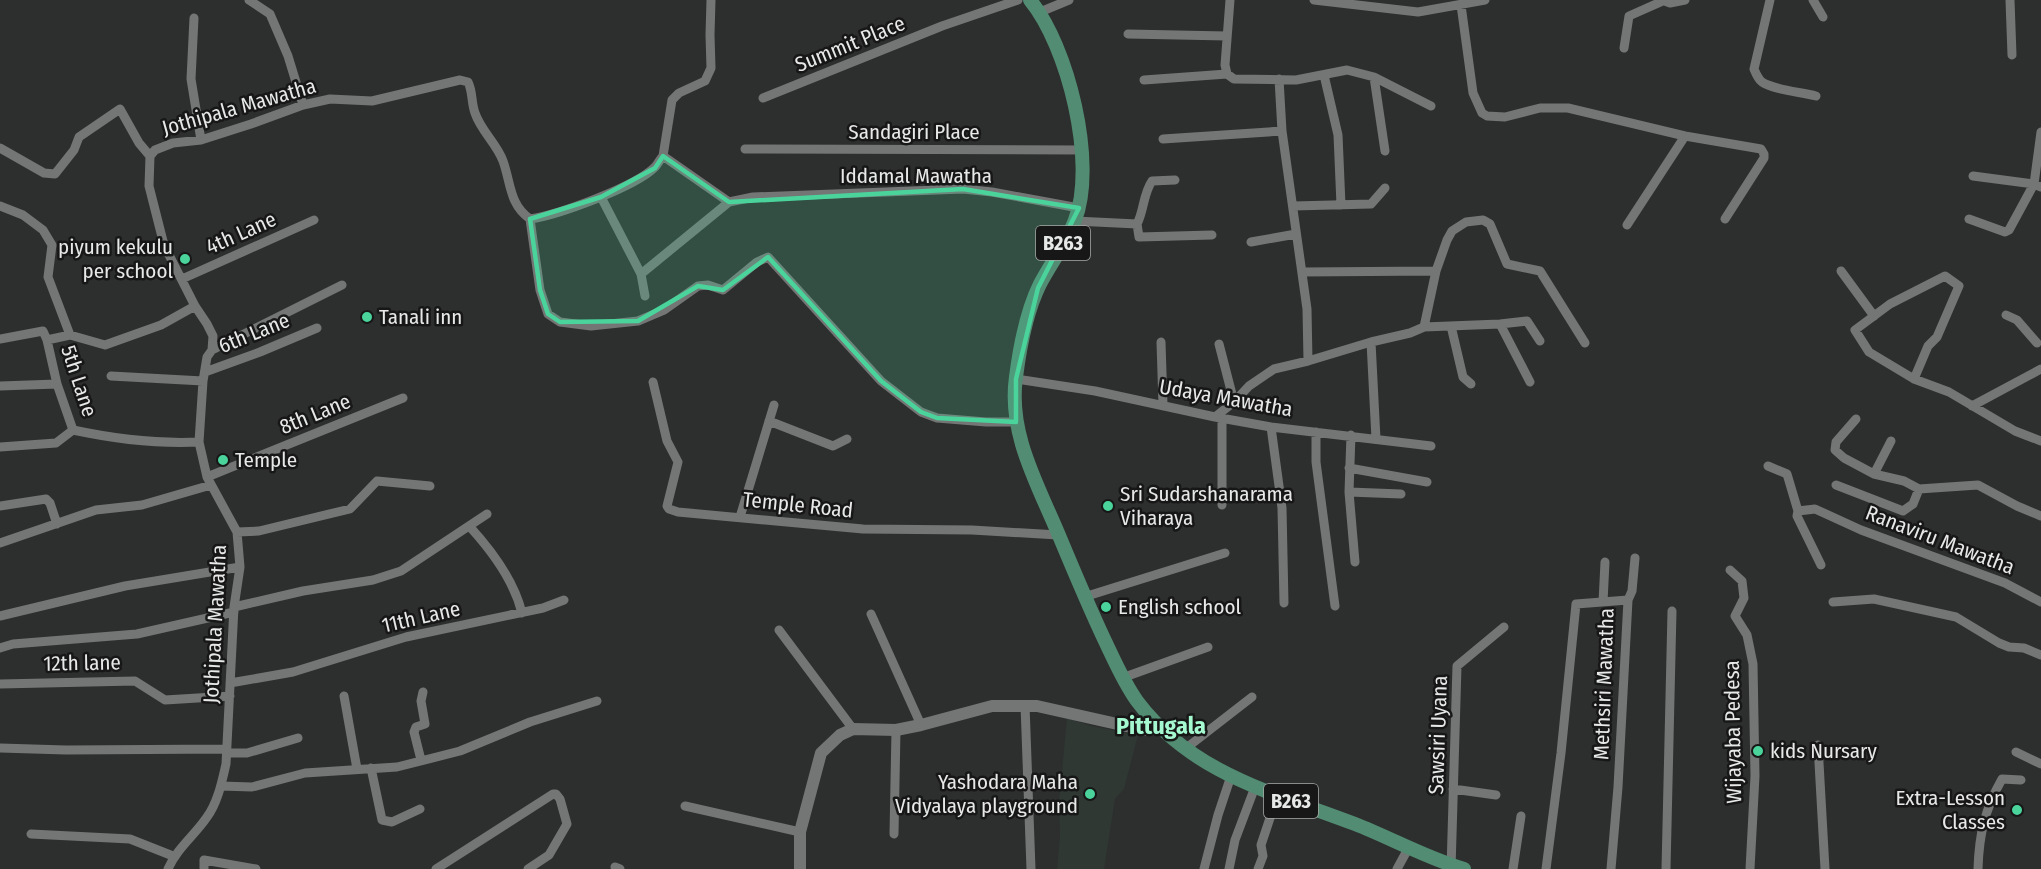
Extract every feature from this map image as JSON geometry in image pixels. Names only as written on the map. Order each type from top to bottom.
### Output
[{"type":"main road","name":"B263","points":[[1030,0],[1040,12],[1059,54],[1075,102],[1082,150],[1081,197],[1077,214],[1038,288],[1026,323],[1016,379],[1016,422],[1031,472],[1084,597],[1122,678],[1160,729],[1185,749],[1231,776],[1277,797],[1355,824],[1455,868]]},
{"type":"main road","points":[[800,869],[800,832],[821,753],[840,735],[853,729],[896,730],[921,726],[992,706],[1025,705],[1144,730],[1160,729]]},
{"type":"street","points":[[249,0],[270,14],[288,56],[303,105]]},
{"type":"street","points":[[711,0],[711,68],[705,81],[679,93],[672,100],[663,156],[655,168],[601,197],[545,217],[530,219],[540,290],[548,315],[560,322],[591,326],[638,321],[664,309],[698,286],[708,285],[723,290],[758,262],[768,257],[881,381],[921,412],[937,418],[1016,422]]},
{"type":"street","name":"Summit Place","points":[[763,98],[942,26],[1018,0]]},
{"type":"street","points":[[1040,12],[1069,0]]},
{"type":"street","points":[[1227,74],[1225,65],[1230,0]]},
{"type":"street","points":[[1314,0],[1418,12],[1485,0]]},
{"type":"street","points":[[1624,48],[1629,16],[1663,0],[1670,3],[1685,0]]},
{"type":"street","points":[[1770,0],[1754,69],[1757,76],[1762,82],[1776,87],[1816,96]]},
{"type":"street","points":[[1813,0],[1823,17]]},
{"type":"street","points":[[2010,0],[2012,55]]},
{"type":"street","points":[[1461,5],[1473,93],[1482,113],[1487,116],[1505,117],[1540,108],[1568,108],[1685,136],[1761,149],[1764,158],[1725,219]]},
{"type":"street","points":[[194,18],[191,79],[201,140]]},
{"type":"street","points":[[1128,34],[1227,36]]},
{"type":"street","points":[[1144,80],[1227,74],[1234,79],[1296,80],[1347,70],[1374,77],[1431,106]]},
{"type":"street","points":[[1324,75],[1338,135],[1341,205]]},
{"type":"street","points":[[1374,77],[1385,151]]},
{"type":"street","points":[[1279,79],[1282,131],[1307,309],[1308,361]]},
{"type":"street","name":"Jothipala Mawatha","points":[[168,869],[173,856],[208,816],[221,786],[227,751],[234,610],[240,567],[237,532],[209,481],[199,442],[204,377],[207,357],[212,350],[213,336],[164,245],[149,186],[150,156],[155,150],[173,143],[201,140],[303,105],[330,99],[372,100],[460,80],[468,82],[472,90],[474,111],[482,129],[503,160],[515,203],[530,219]]},
{"type":"street","points":[[0,148],[44,173],[55,174],[74,150],[79,137],[120,109],[150,156]]},
{"type":"street","points":[[1163,139],[1282,131]]},
{"type":"street","points":[[1969,219],[2005,232],[2009,230],[2038,185],[2041,132]]},
{"type":"street","points":[[1627,225],[1685,136]]},
{"type":"street","name":"Sandagiri Place","points":[[745,149],[1082,150]]},
{"type":"street","points":[[641,274],[729,202],[663,156]]},
{"type":"street","points":[[1973,176],[2038,185]]},
{"type":"street","points":[[1175,180],[1152,181],[1148,187],[1137,224],[1139,237],[1212,235]]},
{"type":"street","name":"Iddamal Mawatha","points":[[729,202],[753,197],[963,189],[992,192],[1077,214],[1137,224]]},
{"type":"street","points":[[1293,206],[1371,204],[1385,189]]},
{"type":"street","points":[[601,197],[641,274],[645,296]]},
{"type":"street","points":[[0,206],[22,215],[43,230],[52,245],[48,277],[70,336]]},
{"type":"street","name":"4th Lane","points":[[182,279],[314,220]]},
{"type":"street","points":[[1424,327],[1436,272],[1447,240],[1452,231],[1466,222],[1482,220],[1490,224],[1507,264],[1540,271],[1585,343]]},
{"type":"street","points":[[1251,242],[1296,234]]},
{"type":"street","points":[[1841,271],[1874,316]]},
{"type":"street","points":[[1302,272],[1436,272]]},
{"type":"street","points":[[1914,379],[1959,286],[1945,276],[1890,304],[1855,330],[1869,352],[1914,379],[1949,392],[2015,431],[2041,441]]},
{"type":"street","points":[[212,350],[342,285]]},
{"type":"street","name":"5th Lane","points":[[195,306],[161,325],[105,345],[70,336],[47,340],[57,384],[73,430],[114,438],[173,443],[199,442]]},
{"type":"street","points":[[2006,315],[2017,320],[2040,343]]},
{"type":"street","points":[[1222,505],[1219,417],[1249,386],[1274,369],[1410,333],[1424,327],[1527,321],[1540,341]]},
{"type":"street","points":[[1500,324],[1530,382]]},
{"type":"street","points":[[1451,326],[1463,377],[1471,384]]},
{"type":"street","name":"6th Lane","points":[[204,377],[316,328]]},
{"type":"street","points":[[0,339],[43,331],[47,340]]},
{"type":"street","points":[[1161,342],[1163,405]]},
{"type":"street","points":[[1371,342],[1376,439]]},
{"type":"street","points":[[1219,344],[1234,402]]},
{"type":"street","points":[[1972,406],[2041,369]]},
{"type":"street","points":[[111,376],[204,377]]},
{"type":"street","name":"Udaya Mawatha","points":[[1016,379],[1095,391],[1271,427],[1431,446]]},
{"type":"street","name":"Temple Road","points":[[653,382],[667,441],[678,462],[667,506],[669,509],[862,529],[972,530],[1058,535]]},
{"type":"street","points":[[0,386],[57,384]]},
{"type":"street","name":"8th Lane","points":[[0,543],[96,510],[142,505],[209,481],[403,398]]},
{"type":"street","points":[[740,517],[774,405]]},
{"type":"street","points":[[1856,418],[1836,442],[1835,450],[1844,458],[1874,474],[1904,481],[1919,489],[1978,485],[2041,516]]},
{"type":"street","points":[[770,421],[833,446],[847,439]]},
{"type":"street","points":[[1271,427],[1282,508],[1284,603]]},
{"type":"street","points":[[0,447],[56,443],[73,430]]},
{"type":"street","points":[[1316,432],[1316,462],[1335,606]]},
{"type":"street","points":[[1351,435],[1349,492],[1355,562]]},
{"type":"street","points":[[1874,474],[1891,441]]},
{"type":"street","points":[[1768,466],[1786,474],[1798,511],[1797,516],[1821,565]]},
{"type":"street","points":[[1349,468],[1427,482]]},
{"type":"street","points":[[237,532],[260,531],[350,509],[376,481],[430,486]]},
{"type":"street","points":[[1836,485],[1903,511],[1913,504],[1919,489]]},
{"type":"street","points":[[1349,492],[1401,494]]},
{"type":"street","points":[[0,506],[46,499],[50,503],[57,524]]},
{"type":"street","name":"Ranaviru Mawatha","points":[[1798,511],[1815,509],[1824,512],[1861,530],[2005,583],[2041,602]]},
{"type":"street","points":[[0,648],[13,644],[137,634],[303,591],[373,580],[401,571],[487,514]]},
{"type":"street","points":[[470,527],[486,546],[514,589],[522,613]]},
{"type":"street","points":[[1084,597],[1225,553]]},
{"type":"street","points":[[1628,600],[1632,591],[1635,558]]},
{"type":"street","points":[[1603,602],[1605,562]]},
{"type":"street","points":[[0,616],[125,586],[240,567]]},
{"type":"street","name":"Wijayaba Pedesa","points":[[1730,570],[1742,581],[1744,598],[1735,616],[1747,635],[1753,664],[1755,776],[1750,869]]},
{"type":"street","points":[[1833,602],[1874,599],[1956,617],[1999,643],[2009,647],[2024,648],[2041,655]]},
{"type":"street","name":"11th Lane","points":[[230,683],[293,672],[406,638],[543,608],[564,600]]},
{"type":"street","name":"Methsiri Mawatha","points":[[1546,869],[1562,753],[1576,604],[1628,600],[1618,787],[1611,869]]},
{"type":"street","points":[[1666,869],[1672,611]]},
{"type":"street","points":[[871,614],[921,726]]},
{"type":"street","name":"Sawsiri Uyana","points":[[1455,868],[1457,666],[1504,627]]},
{"type":"street","points":[[779,630],[853,729]]},
{"type":"street","points":[[1122,678],[1208,647]]},
{"type":"street","name":"12th lane","points":[[0,684],[135,681],[165,700],[230,696]]},
{"type":"street","points":[[421,760],[414,732],[416,728],[425,724],[421,701],[423,692]]},
{"type":"street","points":[[344,696],[357,769]]},
{"type":"street","points":[[1185,749],[1252,697]]},
{"type":"street","points":[[221,786],[252,787],[305,773],[397,767],[460,751],[530,722],[597,701]]},
{"type":"street","points":[[1025,705],[1031,869]]},
{"type":"street","points":[[894,834],[896,730]]},
{"type":"street","points":[[0,748],[247,753],[298,738]]},
{"type":"street","points":[[1818,745],[1825,869]]},
{"type":"street","points":[[2016,752],[2041,764]]},
{"type":"street","points":[[371,768],[382,820],[392,822],[420,809]]},
{"type":"street","points":[[1204,869],[1231,776]]},
{"type":"street","points":[[1978,869],[1979,840],[1991,798],[2002,779],[2021,780]]},
{"type":"street","points":[[1229,869],[1235,840],[1255,787]]},
{"type":"street","points":[[1454,789],[1496,795]]},
{"type":"street","points":[[436,869],[556,794],[560,799],[567,824],[549,855],[528,869]]},
{"type":"street","points":[[1258,869],[1263,856],[1261,845],[1277,797]]},
{"type":"street","points":[[685,806],[800,832]]},
{"type":"street","points":[[1512,869],[1521,816]]},
{"type":"street","points":[[31,834],[130,839],[173,856]]},
{"type":"street","points":[[1397,869],[1409,847]]},
{"type":"street","points":[[204,869],[204,860],[256,869]]},
{"type":"highlighted area","points":[[663,156],[729,202],[963,189],[1079,208],[1038,288],[1016,379],[1016,422],[937,418],[921,412],[881,381],[768,257],[723,290],[698,286],[638,321],[560,322],[548,314],[540,290],[530,219],[601,197],[655,168]]},
{"type":"shaded area","name":"Yashodara Maha Vidyalaya playground","points":[[1067,718],[1091,726],[1138,735],[1124,789],[1115,799],[1104,869],[1057,869],[1060,836],[1059,802]]},
{"type":"place","name":"piyum kekulu per school","points":[[185,259]]},
{"type":"place","name":"Tanali inn","points":[[367,317]]},
{"type":"place","name":"Temple","points":[[223,460]]},
{"type":"place","name":"Sri Sudarshanarama Viharaya","points":[[1108,506]]},
{"type":"place","name":"English school","points":[[1106,607]]},
{"type":"place","name":"kids Nursary","points":[[1758,751]]},
{"type":"place","name":"Yashodara Maha Vidyalaya playground","points":[[1090,794]]},
{"type":"place","name":"Extra-Lesson Classes","points":[[2017,810]]},
{"type":"district","name":"Pittugala","points":[[1161,726]]}]
